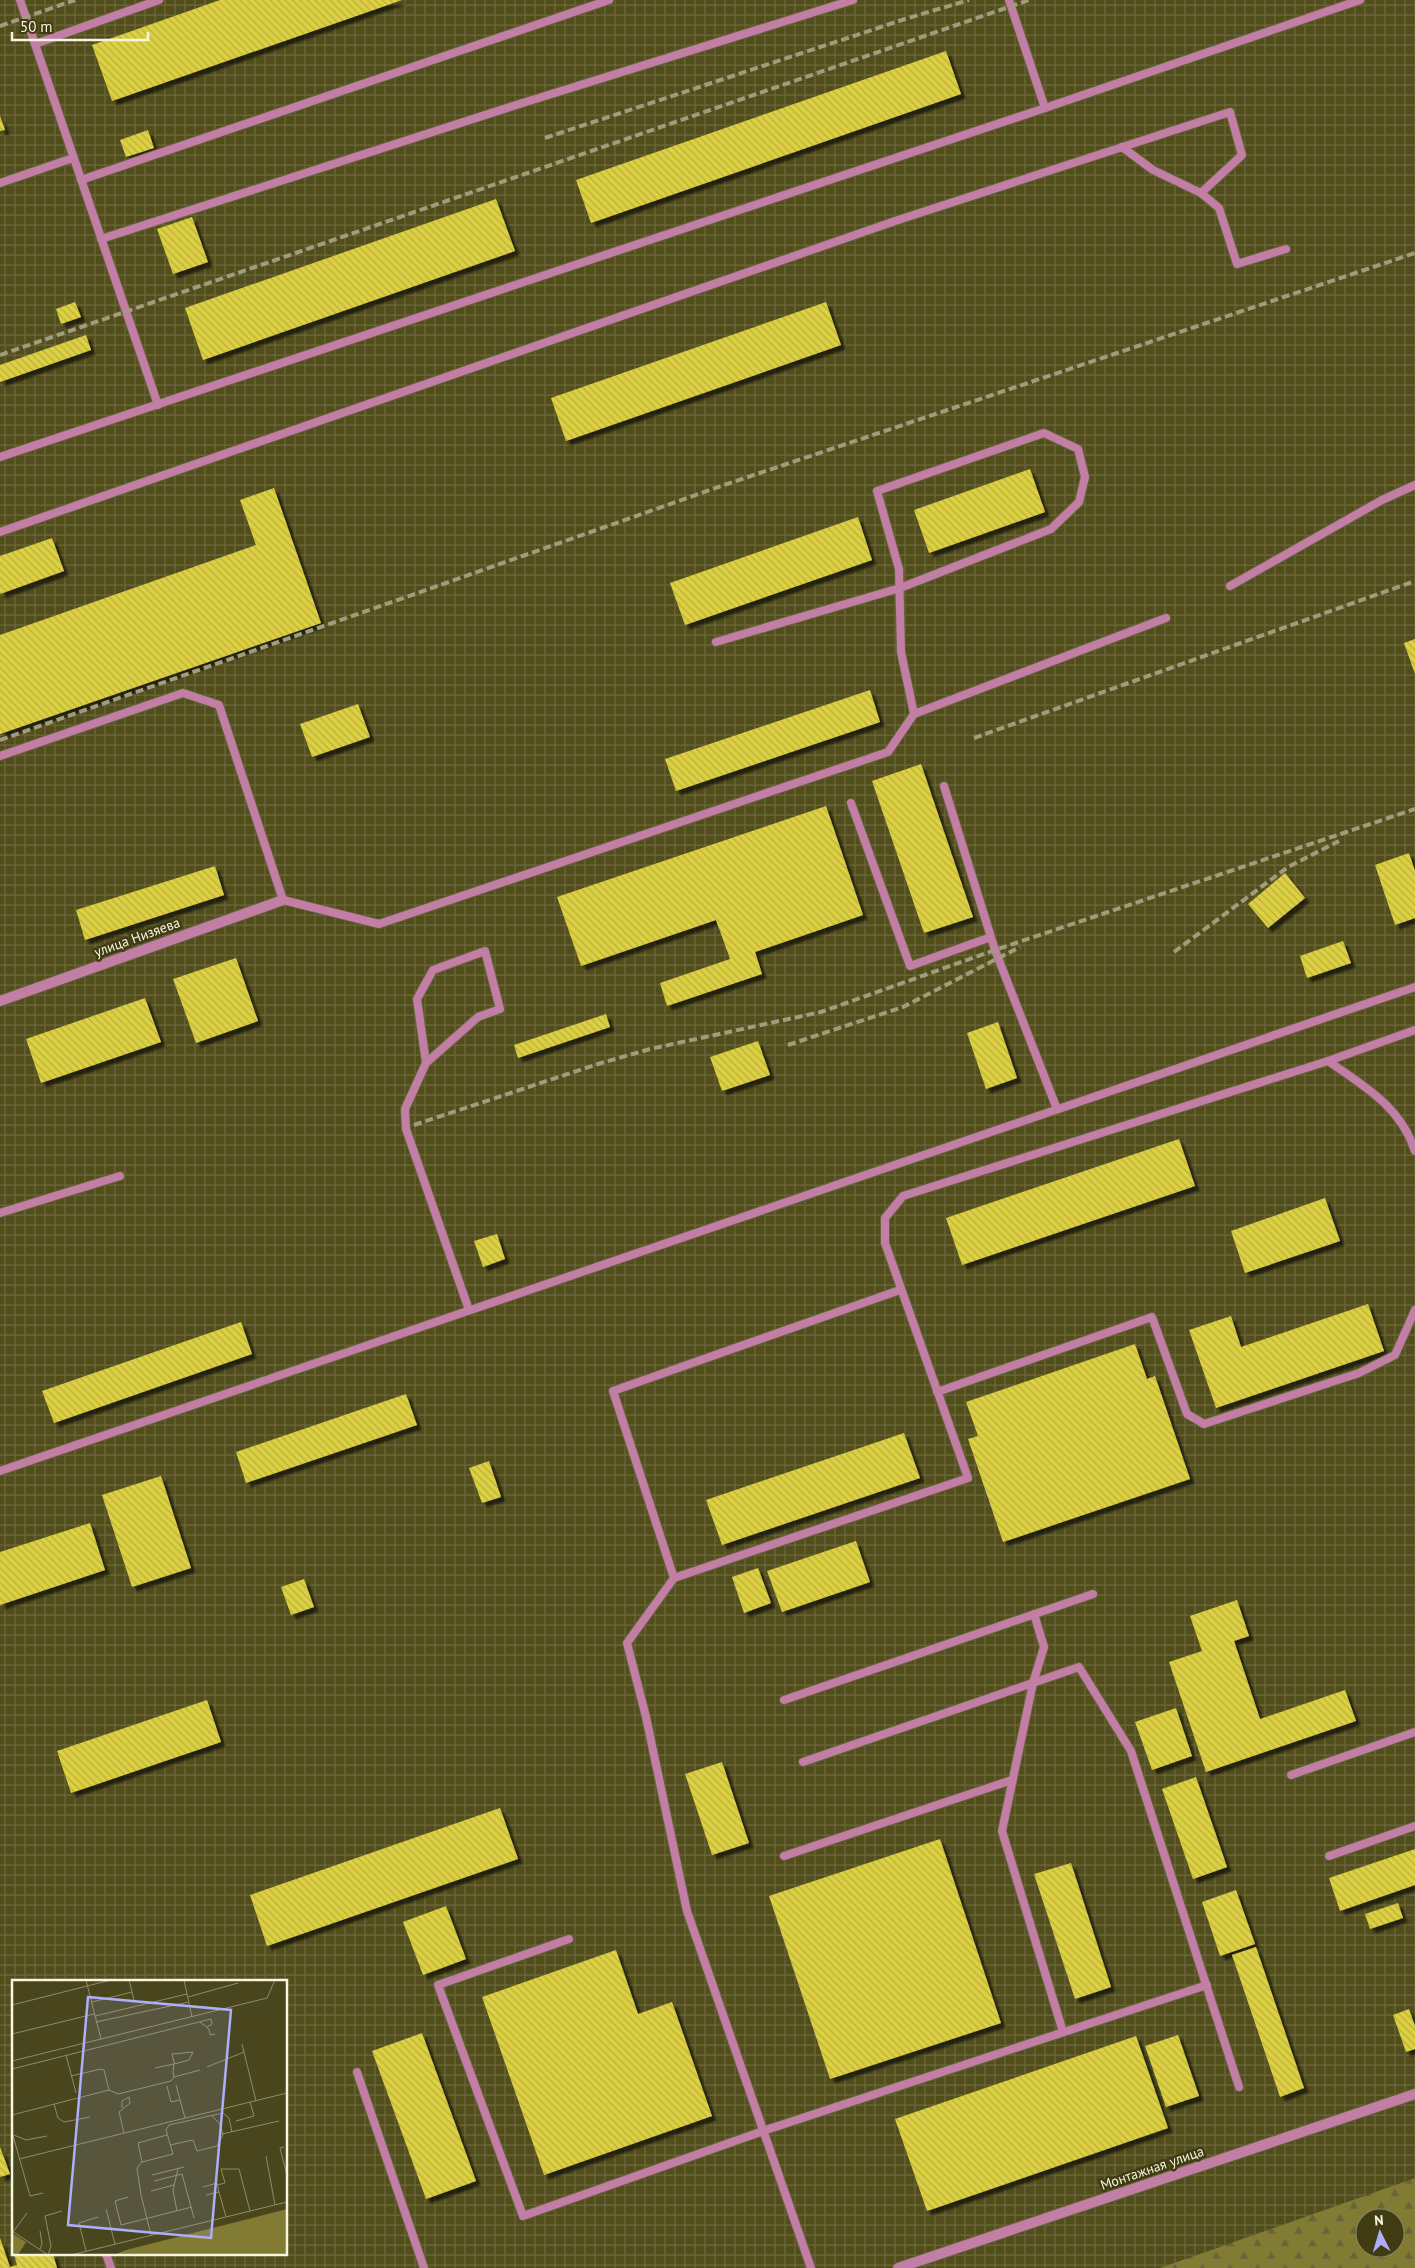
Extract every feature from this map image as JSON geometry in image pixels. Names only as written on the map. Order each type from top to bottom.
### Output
[{"type":"street","name":"улица Низяева","points":[[0,1001],[283,900]]},
{"type":"street","name":"Монтажная улица","points":[[898,2268],[1415,2094]]},
{"type":"lane","points":[[20,0],[158,405]]},
{"type":"lane","points":[[35,44],[159,0]]},
{"type":"lane","points":[[81,180],[609,0]]},
{"type":"lane","points":[[101,239],[513,106],[853,0]]},
{"type":"lane","points":[[1009,0],[1045,108]]},
{"type":"lane","points":[[0,457],[1045,108],[1360,0]]},
{"type":"lane","points":[[0,532],[898,220],[1230,112],[1242,155],[1201,193]]},
{"type":"lane","points":[[1122,147],[1153,170],[1201,193],[1219,208],[1237,264],[1286,249]]},
{"type":"lane","points":[[0,183],[73,158]]},
{"type":"lane","points":[[716,642],[900,588],[1051,529],[1079,502],[1085,478],[1078,449],[1044,433],[877,492],[899,569],[900,588],[901,652],[914,714]]},
{"type":"lane","points":[[1230,586],[1382,500],[1415,485]]},
{"type":"lane","points":[[0,756],[183,693],[219,705],[283,900],[379,924],[888,752],[914,714],[1166,618]]},
{"type":"lane","points":[[944,786],[991,937],[1057,1109]]},
{"type":"lane","points":[[852,803],[910,966],[991,937]]},
{"type":"lane","points":[[426,1063],[417,999],[433,970],[484,952],[500,1009],[478,1017],[426,1063],[405,1109],[406,1129],[469,1310]]},
{"type":"lane","points":[[0,1471],[1415,986]]},
{"type":"lane","points":[[811,2268],[687,1911],[646,1718],[627,1643],[674,1578],[968,1478],[900,1290],[885,1243],[885,1218],[903,1196],[1328,1061],[1415,1030]]},
{"type":"lane","points":[[1328,1061],[1383,1100],[1410,1133],[1415,1151]]},
{"type":"lane","points":[[0,1213],[120,1176]]},
{"type":"lane","points":[[674,1578],[613,1391],[900,1290]]},
{"type":"lane","points":[[937,1392],[1152,1317],[1187,1414],[1204,1424],[1359,1373],[1395,1355],[1415,1310]]},
{"type":"lane","points":[[784,1700],[1093,1594]]},
{"type":"lane","points":[[1034,1614],[1044,1647],[1033,1683],[1002,1831],[1063,2032]]},
{"type":"lane","points":[[803,1762],[1079,1667],[1132,1751],[1239,2087]]},
{"type":"lane","points":[[1291,1774],[1415,1732]]},
{"type":"lane","points":[[784,1856],[1012,1780]]},
{"type":"lane","points":[[1329,1856],[1415,1826]]},
{"type":"lane","points":[[569,1939],[438,1986],[523,2216],[763,2131],[1207,1984]]},
{"type":"lane","points":[[357,2072],[424,2268]]},
{"type":"lane","points":[[107,2256],[111,2268]]},
{"type":"shaded area","points":[[0,0],[1415,0],[1415,2178],[1160,2268],[0,2268]]},
{"type":"green space","points":[[1415,2178],[1415,2268],[1160,2268]]},
{"type":"building","points":[[220,0],[402,0],[112,101],[92,45]]},
{"type":"building","points":[[946,51],[961,94],[591,223],[576,180]]},
{"type":"building","points":[[0,116],[5,130],[0,131]]},
{"type":"building","points":[[148,130],[154,148],[126,157],[120,140]]},
{"type":"building","points":[[496,199],[515,251],[203,360],[185,308]]},
{"type":"building","points":[[192,217],[208,262],[173,274],[157,229]]},
{"type":"building","points":[[75,302],[81,317],[61,324],[56,309]]},
{"type":"building","points":[[826,302],[841,345],[566,441],[551,398]]},
{"type":"building","points":[[86,335],[91,350],[0,382],[0,365]]},
{"type":"building","points":[[1030,469],[1045,512],[929,553],[914,510]]},
{"type":"building","points":[[274,488],[321,623],[0,734],[0,635],[256,545],[240,500]]},
{"type":"building","points":[[858,517],[872,560],[685,625],[670,583]]},
{"type":"building","points":[[52,538],[64,571],[0,594],[0,556]]},
{"type":"building","points":[[1415,639],[1415,674],[1404,643]]},
{"type":"building","points":[[870,690],[880,722],[676,791],[665,759]]},
{"type":"building","points":[[358,704],[370,737],[312,757],[300,724]]},
{"type":"building","points":[[921,764],[973,917],[924,933],[872,781]]},
{"type":"building","points":[[826,806],[863,915],[755,952],[762,974],[667,1006],[660,983],[730,959],[716,920],[581,966],[557,897]]},
{"type":"building","points":[[1409,853],[1415,871],[1415,918],[1395,925],[1375,865]]},
{"type":"building","points":[[215,866],[224,895],[85,940],[76,910]]},
{"type":"building","points":[[1285,873],[1305,898],[1268,928],[1248,904]]},
{"type":"building","points":[[1343,941],[1351,963],[1307,978],[1300,956]]},
{"type":"building","points":[[236,958],[258,1021],[196,1043],[173,979]]},
{"type":"building","points":[[145,998],[161,1042],[41,1083],[26,1039]]},
{"type":"building","points":[[606,1014],[610,1027],[518,1058],[514,1045]]},
{"type":"building","points":[[998,1022],[1017,1078],[986,1089],[967,1033]]},
{"type":"building","points":[[758,1041],[770,1075],[722,1091],[710,1057]]},
{"type":"building","points":[[1179,1139],[1195,1186],[962,1265],[946,1218]]},
{"type":"building","points":[[1325,1198],[1340,1241],[1245,1273],[1231,1231]]},
{"type":"building","points":[[497,1234],[505,1259],[483,1267],[474,1241]]},
{"type":"building","points":[[1368,1304],[1384,1351],[1216,1408],[1189,1330],[1231,1316],[1241,1347]]},
{"type":"building","points":[[241,1322],[252,1354],[54,1423],[42,1391]]},
{"type":"building","points":[[1135,1344],[1147,1379],[1155,1376],[1190,1479],[1003,1542],[968,1439],[978,1436],[966,1402]]},
{"type":"building","points":[[406,1394],[417,1425],[246,1483],[236,1452]]},
{"type":"building","points":[[904,1433],[920,1478],[722,1545],[706,1500]]},
{"type":"building","points":[[489,1461],[501,1497],[482,1503],[469,1468]]},
{"type":"building","points":[[161,1476],[191,1568],[132,1587],[102,1495]]},
{"type":"building","points":[[90,1523],[105,1570],[0,1605],[0,1552]]},
{"type":"building","points":[[856,1541],[870,1582],[782,1612],[767,1571]]},
{"type":"building","points":[[758,1568],[771,1603],[744,1613],[732,1577]]},
{"type":"building","points":[[304,1579],[314,1607],[291,1615],[281,1587]]},
{"type":"building","points":[[1237,1600],[1249,1636],[1234,1641],[1260,1719],[1345,1690],[1356,1721],[1206,1772],[1169,1662],[1202,1651],[1190,1616]]},
{"type":"building","points":[[207,1700],[221,1742],[71,1793],[57,1751]]},
{"type":"building","points":[[1176,1708],[1192,1756],[1152,1770],[1135,1722]]},
{"type":"building","points":[[722,1762],[749,1843],[712,1855],[685,1774]]},
{"type":"building","points":[[1196,1777],[1227,1867],[1193,1879],[1162,1789]]},
{"type":"building","points":[[500,1808],[518,1859],[267,1946],[250,1895]]},
{"type":"building","points":[[940,1839],[1001,2023],[830,2079],[769,1896]]},
{"type":"building","points":[[1415,1849],[1415,1885],[1340,1911],[1329,1878]]},
{"type":"building","points":[[1071,1863],[1111,1987],[1075,1999],[1034,1874]]},
{"type":"building","points":[[1236,1890],[1255,1944],[1220,1956],[1202,1902]]},
{"type":"building","points":[[1398,1903],[1403,1918],[1370,1929],[1365,1914]]},
{"type":"building","points":[[446,1906],[466,1959],[423,1975],[403,1922]]},
{"type":"building","points":[[1256,1947],[1304,2088],[1280,2097],[1232,1955]]},
{"type":"building","points":[[616,1950],[638,2014],[672,2002],[712,2116],[544,2175],[482,1997]]},
{"type":"building","points":[[1409,2009],[1415,2026],[1415,2049],[1406,2052],[1393,2015]]},
{"type":"building","points":[[422,2033],[476,2181],[426,2199],[372,2051]]},
{"type":"building","points":[[1178,2035],[1199,2096],[1166,2107],[1145,2046]]},
{"type":"building","points":[[1136,2036],[1168,2128],[927,2211],[895,2119]]},
{"type":"building","points":[[0,2147],[10,2174],[0,2177]]},
{"type":"building","points":[[0,2238],[10,2267],[17,2265],[15,2256],[54,2256],[57,2268],[0,2268]]},
{"type":"railway","points":[[0,26],[75,0]]},
{"type":"railway","points":[[545,138],[905,19],[969,0]]},
{"type":"railway","points":[[0,355],[1029,0]]},
{"type":"railway","points":[[0,740],[727,484],[1415,253]]},
{"type":"railway","points":[[974,738],[1415,581]]},
{"type":"railway","points":[[414,1125],[598,1064],[650,1049],[821,1012],[995,950],[1415,809]]},
{"type":"railway","points":[[1174,952],[1288,867],[1339,841]]},
{"type":"railway","points":[[788,1045],[903,1007],[1020,947]]}]
